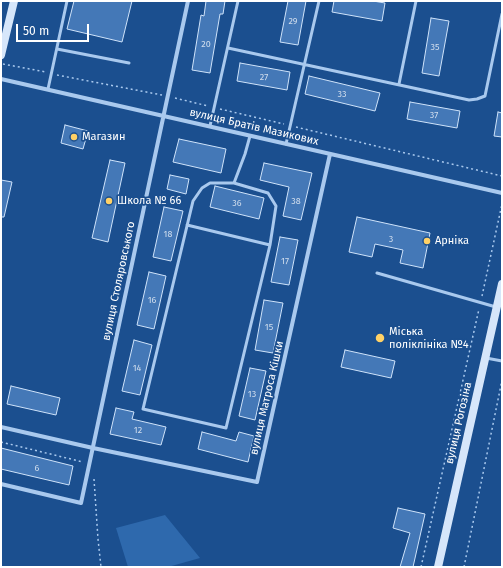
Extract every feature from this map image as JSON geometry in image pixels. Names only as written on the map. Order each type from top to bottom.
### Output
[{"type":"street","points":[[1,55],[14,1]]},
{"type":"street","name":"вулиця Столяровського","points":[[1,484],[81,503],[188,1]]},
{"type":"street","name":"вулиця Братів Мазикових","points":[[1,79],[502,193]]},
{"type":"street","name":"вулиця Матроса Кішки","points":[[93,448],[258,482],[330,154]]},
{"type":"street","name":"вулиця Рогозіна","points":[[438,567],[502,284]]},
{"type":"street","points":[[1,427],[93,448]]},
{"type":"lane","points":[[48,90],[67,1]]},
{"type":"lane","points":[[210,126],[238,1]]},
{"type":"lane","points":[[286,144],[319,1]]},
{"type":"lane","points":[[399,84],[416,1]]},
{"type":"lane","points":[[228,48],[469,100],[484,96],[502,14]]},
{"type":"lane","points":[[57,49],[129,63]]},
{"type":"lane","points":[[234,183],[250,136]]},
{"type":"lane","points":[[210,183],[234,183],[268,193],[276,206],[270,245],[226,428],[143,409],[187,225],[193,201],[202,188],[210,183]]},
{"type":"lane","points":[[187,225],[270,245]]},
{"type":"lane","points":[[377,273],[497,307]]},
{"type":"lane","points":[[485,358],[502,361]]},
{"type":"path","points":[[1,64],[168,96],[502,176]]},
{"type":"path","points":[[421,567],[502,204]]},
{"type":"path","points":[[464,567],[502,380]]},
{"type":"path","points":[[1,442],[90,464]]},
{"type":"path","points":[[94,473],[95,508],[101,567]]},
{"type":"shaded area","points":[[165,515],[200,558],[168,567],[128,567],[116,528]]},
{"type":"building","points":[[74,1],[132,1],[122,42],[67,29]]},
{"type":"building","points":[[206,1],[225,1],[223,14],[220,14],[210,73],[192,70],[201,15],[204,16]]},
{"type":"building","points":[[288,1],[306,1],[298,45],[280,42]]},
{"type":"building","points":[[334,1],[373,1],[385,3],[382,21],[332,12]]},
{"type":"building","points":[[431,18],[449,21],[439,76],[422,73]]},
{"type":"building","points":[[240,63],[290,72],[287,90],[237,81]]},
{"type":"building","points":[[309,76],[380,93],[375,111],[305,94]]},
{"type":"building","points":[[410,102],[460,111],[457,128],[407,119]]},
{"type":"building","points":[[498,112],[502,113],[502,137],[494,136]]},
{"type":"building","name":"Магазин","points":[[65,125],[88,131],[83,149],[61,143]]},
{"type":"building","points":[[179,139],[226,149],[221,173],[173,162]]},
{"type":"building","name":"Школа № 66","points":[[110,160],[125,163],[108,242],[92,238]]},
{"type":"building","points":[[264,163],[312,173],[301,220],[283,216],[289,187],[260,180]]},
{"type":"building","points":[[170,175],[189,179],[186,194],[167,189]]},
{"type":"building","points":[[1,180],[12,182],[4,217],[1,217]]},
{"type":"building","points":[[215,186],[264,198],[259,219],[210,207]]},
{"type":"building","points":[[164,207],[183,211],[171,261],[153,257]]},
{"type":"building","points":[[357,217],[430,233],[423,268],[400,263],[403,250],[375,244],[372,257],[349,252]]},
{"type":"building","points":[[280,237],[298,240],[289,285],[271,282]]},
{"type":"building","points":[[149,272],[166,276],[154,329],[137,325]]},
{"type":"building","points":[[264,300],[283,303],[273,353],[255,350]]},
{"type":"building","points":[[134,340],[152,345],[140,395],[122,391]]},
{"type":"building","points":[[345,350],[395,361],[391,378],[341,367]]},
{"type":"building","points":[[250,368],[266,371],[255,420],[239,416]]},
{"type":"building","points":[[11,386],[60,398],[56,415],[7,404]]},
{"type":"building","points":[[116,408],[134,412],[132,419],[166,427],[161,445],[110,434]]},
{"type":"building","points":[[202,432],[236,441],[239,432],[254,436],[248,462],[198,449]]},
{"type":"building","points":[[1,448],[73,466],[69,485],[1,469]]},
{"type":"building","points":[[398,508],[425,514],[413,567],[400,567],[410,533],[393,528]]},
{"type":"place","name":"Магазин","points":[[74,137]]},
{"type":"place","name":"Школа № 66","points":[[109,201]]},
{"type":"place","name":"Арніка","points":[[427,241]]},
{"type":"place","name":"Міська поліклініка №4","points":[[380,338]]}]
